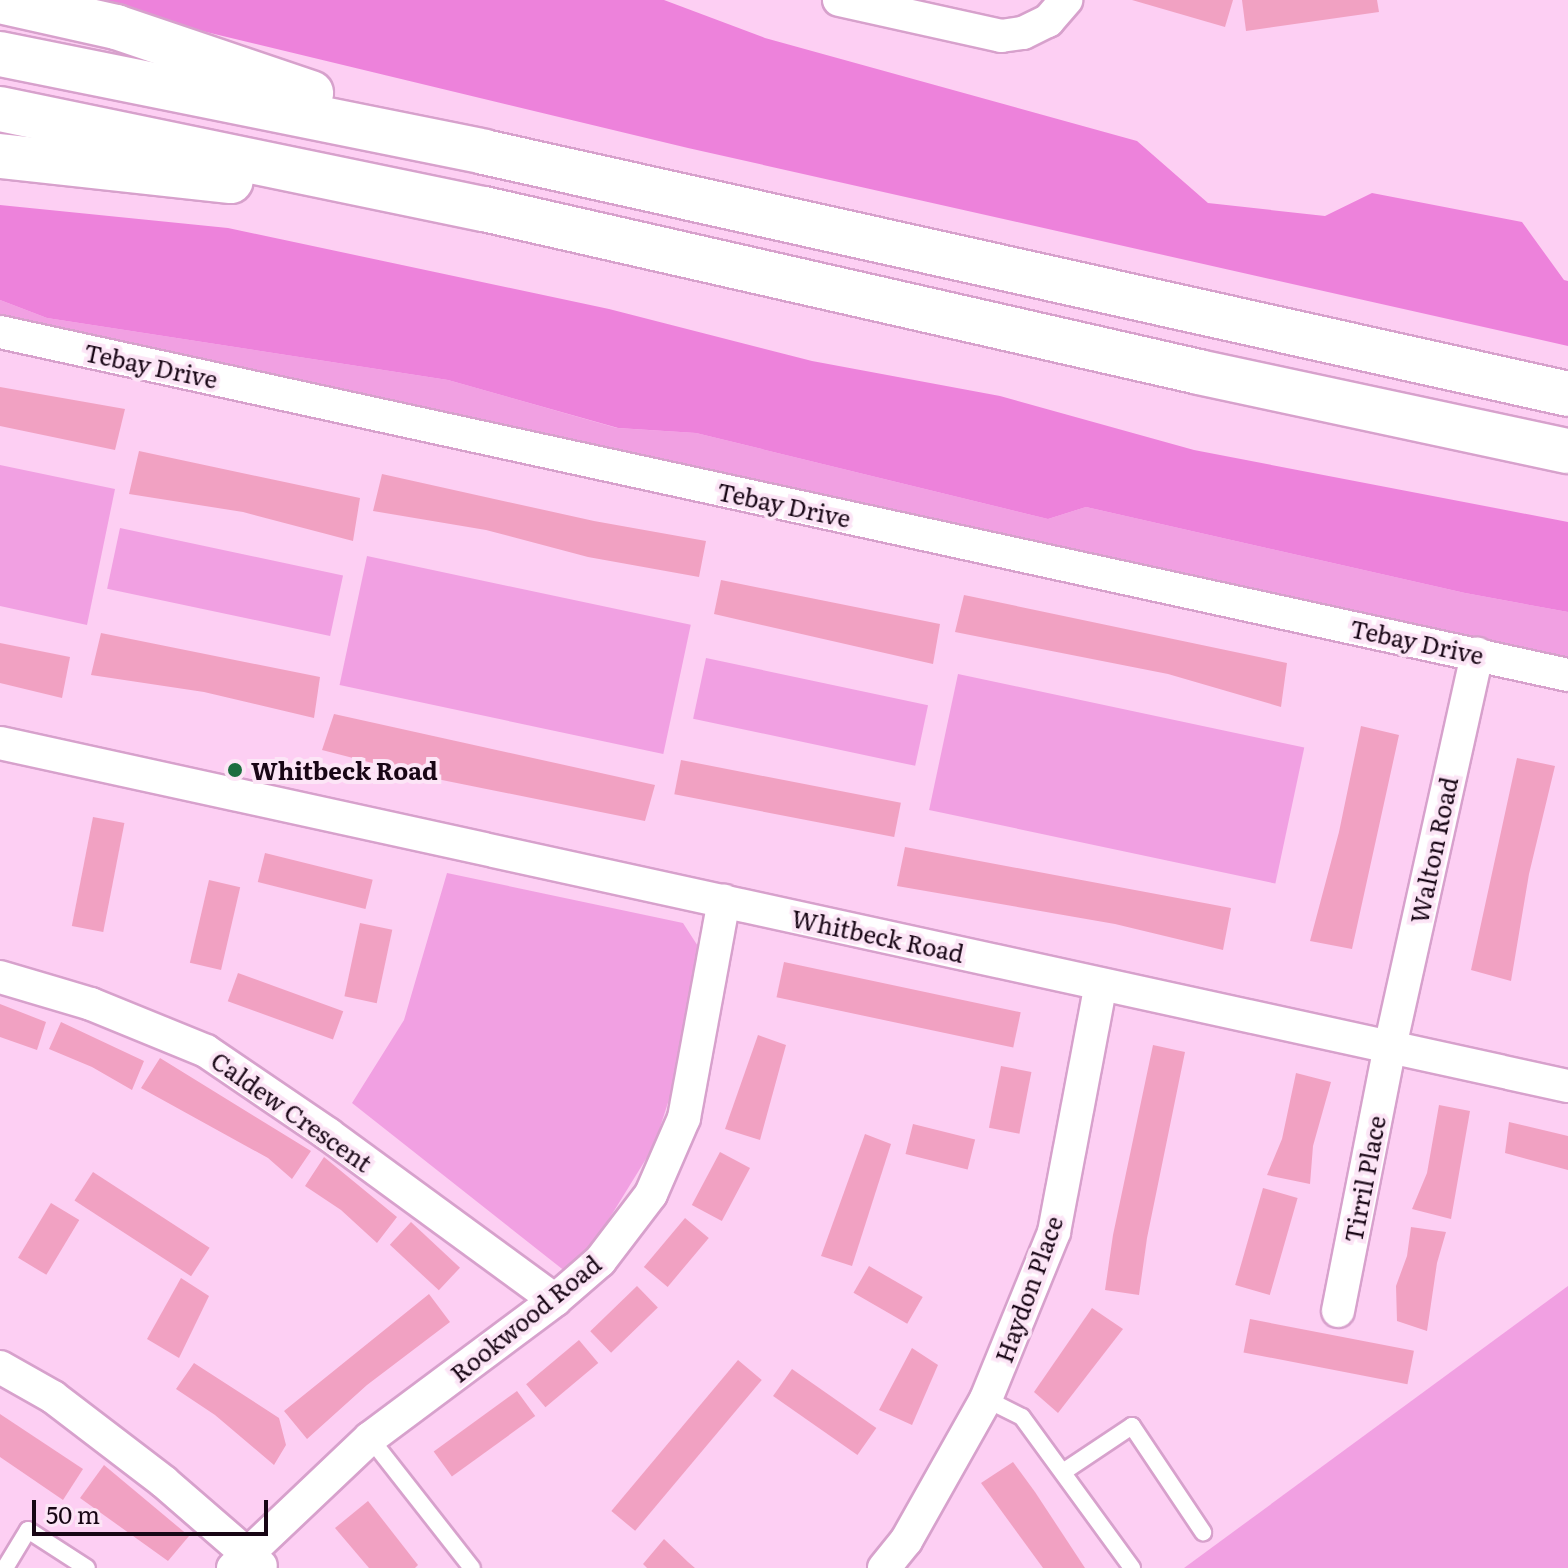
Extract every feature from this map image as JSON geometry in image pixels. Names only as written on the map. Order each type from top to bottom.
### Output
[{"type":"highway","points":[[0,1],[116,27],[484,152]]},
{"type":"highway","points":[[0,54],[484,152],[1568,394]]},
{"type":"highway","points":[[0,109],[484,209],[1199,372],[1568,451]]},
{"type":"highway","points":[[0,156],[484,209]]},
{"type":"street","points":[[839,0],[1001,36],[1023,33],[1048,21],[1066,0]]},
{"type":"street","name":"Tebay Drive","points":[[0,332],[1568,675]]},
{"type":"street","name":"Walton Road","points":[[1390,1047],[1477,653]]},
{"type":"street","name":"Whitbeck Road","points":[[0,743],[1568,1086]]},
{"type":"street","name":"Rookwood Road","points":[[248,1563],[370,1438],[555,1300],[600,1261],[651,1194],[684,1118],[724,901]]},
{"type":"street","name":"Caldew Crescent","points":[[0,977],[91,1004],[206,1051],[337,1140],[555,1300]]},
{"type":"street","name":"Haydon Place","points":[[884,1568],[906,1541],[986,1399],[1054,1232],[1101,984]]},
{"type":"street","name":"Tirril Place","points":[[1338,1311],[1390,1047]]},
{"type":"street","points":[[0,1367],[53,1397],[248,1563]]},
{"type":"lane","points":[[986,1399],[1022,1417],[1132,1568]]},
{"type":"lane","points":[[1063,1472],[1132,1426],[1203,1532]]},
{"type":"lane","points":[[370,1438],[472,1568]]},
{"type":"lane","points":[[5,1568],[28,1530],[87,1568]]},
{"type":"shaded area","points":[[73,0],[664,0],[765,38],[1137,141],[1208,203],[1325,216],[1372,193],[1522,222],[1564,280],[1568,281],[1568,346],[688,148]]},
{"type":"shaded area","points":[[0,205],[228,228],[609,309],[812,361],[1000,396],[1194,450],[1568,522],[1568,612],[1465,593],[1086,507],[1048,519],[696,433],[618,428],[448,380],[47,318],[0,300]]},
{"type":"shaded area","points":[[0,300],[47,318],[448,380],[617,428],[696,433],[1048,519],[1086,507],[1465,593],[1568,612],[1568,657],[0,319]]},
{"type":"shaded area","points":[[0,465],[115,489],[87,625],[0,606]]},
{"type":"shaded area","points":[[120,528],[343,575],[330,636],[107,589]]},
{"type":"shaded area","points":[[367,556],[691,625],[663,754],[340,685]]},
{"type":"shaded area","points":[[706,658],[928,705],[915,766],[693,719]]},
{"type":"shaded area","points":[[958,674],[1304,748],[1275,884],[929,810]]},
{"type":"shaded area","points":[[447,873],[683,923],[703,954],[686,1047],[654,1146],[593,1245],[566,1272],[352,1103],[404,1020]]},
{"type":"shaded area","points":[[1568,1286],[1568,1568],[1184,1568]]},
{"type":"building","points":[[1132,0],[1233,0],[1225,27]]},
{"type":"building","points":[[1242,0],[1377,0],[1379,12],[1246,31]]},
{"type":"building","points":[[0,387],[125,409],[115,450],[0,426]]},
{"type":"building","points":[[139,451],[360,498],[353,541],[243,512],[129,494]]},
{"type":"building","points":[[382,474],[594,521],[706,541],[699,577],[588,557],[486,530],[373,511]]},
{"type":"building","points":[[721,580],[940,624],[933,664],[714,614]]},
{"type":"building","points":[[964,595],[1287,663],[1281,707],[1168,674],[955,632]]},
{"type":"building","points":[[101,633],[320,677],[314,718],[204,692],[91,675]]},
{"type":"building","points":[[0,643],[70,657],[62,698],[0,683]]},
{"type":"building","points":[[334,714],[655,785],[645,821],[427,777],[322,750]]},
{"type":"building","points":[[1361,726],[1399,735],[1352,949],[1310,941],[1339,832]]},
{"type":"building","points":[[1517,758],[1555,766],[1529,874],[1511,981],[1471,970]]},
{"type":"building","points":[[681,760],[901,803],[894,837],[674,794]]},
{"type":"building","points":[[93,817],[124,823],[103,932],[72,926]]},
{"type":"building","points":[[905,847],[1231,908],[1223,950],[1115,924],[897,886]]},
{"type":"building","points":[[265,853],[373,880],[365,909],[258,882]]},
{"type":"building","points":[[209,880],[240,887],[221,970],[190,963]]},
{"type":"building","points":[[360,923],[392,930],[377,1003],[344,996]]},
{"type":"building","points":[[784,962],[1021,1012],[1013,1048],[777,997]]},
{"type":"building","points":[[238,973],[343,1011],[333,1039],[228,1001]]},
{"type":"building","points":[[0,1004],[46,1022],[37,1050],[0,1037]]},
{"type":"building","points":[[61,1022],[144,1061],[132,1090],[92,1067],[49,1049]]},
{"type":"building","points":[[758,1035],[786,1045],[760,1140],[725,1129]]},
{"type":"building","points":[[1153,1045],[1185,1052],[1147,1238],[1139,1295],[1105,1290],[1113,1235]]},
{"type":"building","points":[[160,1058],[311,1151],[292,1179],[268,1158],[141,1088]]},
{"type":"building","points":[[1001,1066],[1031,1072],[1019,1134],[989,1128]]},
{"type":"building","points":[[1296,1073],[1331,1082],[1313,1146],[1310,1184],[1267,1175],[1282,1139]]},
{"type":"building","points":[[1439,1105],[1470,1111],[1451,1219],[1412,1209],[1427,1173]]},
{"type":"building","points":[[1509,1122],[1568,1136],[1568,1170],[1505,1153]]},
{"type":"building","points":[[913,1124],[975,1139],[968,1170],[906,1154]]},
{"type":"building","points":[[865,1134],[891,1144],[852,1266],[821,1256]]},
{"type":"building","points":[[720,1152],[750,1168],[722,1221],[692,1205]]},
{"type":"building","points":[[324,1157],[397,1217],[377,1243],[341,1210],[305,1186]]},
{"type":"building","points":[[93,1172],[210,1248],[191,1276],[74,1201]]},
{"type":"building","points":[[1263,1188],[1298,1198],[1270,1295],[1235,1285]]},
{"type":"building","points":[[51,1203],[79,1220],[46,1275],[18,1258]]},
{"type":"building","points":[[685,1218],[709,1238],[668,1287],[644,1267]]},
{"type":"building","points":[[411,1222],[460,1268],[439,1290],[390,1245]]},
{"type":"building","points":[[1411,1227],[1446,1232],[1437,1263],[1427,1331],[1397,1321],[1396,1286],[1407,1256]]},
{"type":"building","points":[[869,1266],[923,1297],[907,1324],[854,1293]]},
{"type":"building","points":[[181,1278],[209,1296],[179,1358],[147,1339]]},
{"type":"building","points":[[637,1286],[658,1308],[611,1353],[590,1331]]},
{"type":"building","points":[[429,1294],[450,1322],[367,1385],[307,1439],[284,1411]]},
{"type":"building","points":[[1092,1308],[1123,1329],[1058,1413],[1034,1392]]},
{"type":"building","points":[[1250,1319],[1414,1351],[1407,1384],[1244,1352]]},
{"type":"building","points":[[579,1340],[598,1363],[545,1407],[526,1384]]},
{"type":"building","points":[[912,1348],[938,1365],[912,1425],[879,1410]]},
{"type":"building","points":[[738,1360],[762,1380],[635,1531],[611,1511]]},
{"type":"building","points":[[194,1363],[279,1418],[286,1445],[274,1465],[215,1415],[176,1389]]},
{"type":"building","points":[[792,1369],[876,1428],[857,1455],[773,1396]]},
{"type":"building","points":[[517,1391],[535,1416],[452,1477],[434,1452]]},
{"type":"building","points":[[0,1414],[83,1469],[63,1500],[0,1457]]},
{"type":"building","points":[[1013,1462],[1085,1568],[1043,1568],[981,1483]]},
{"type":"building","points":[[104,1465],[189,1536],[168,1561],[80,1498]]},
{"type":"building","points":[[368,1501],[418,1565],[415,1568],[369,1568],[335,1528]]},
{"type":"building","points":[[664,1539],[695,1568],[647,1568],[643,1564]]},
{"type":"place","name":"Whitbeck Road","points":[[235,770]]}]
